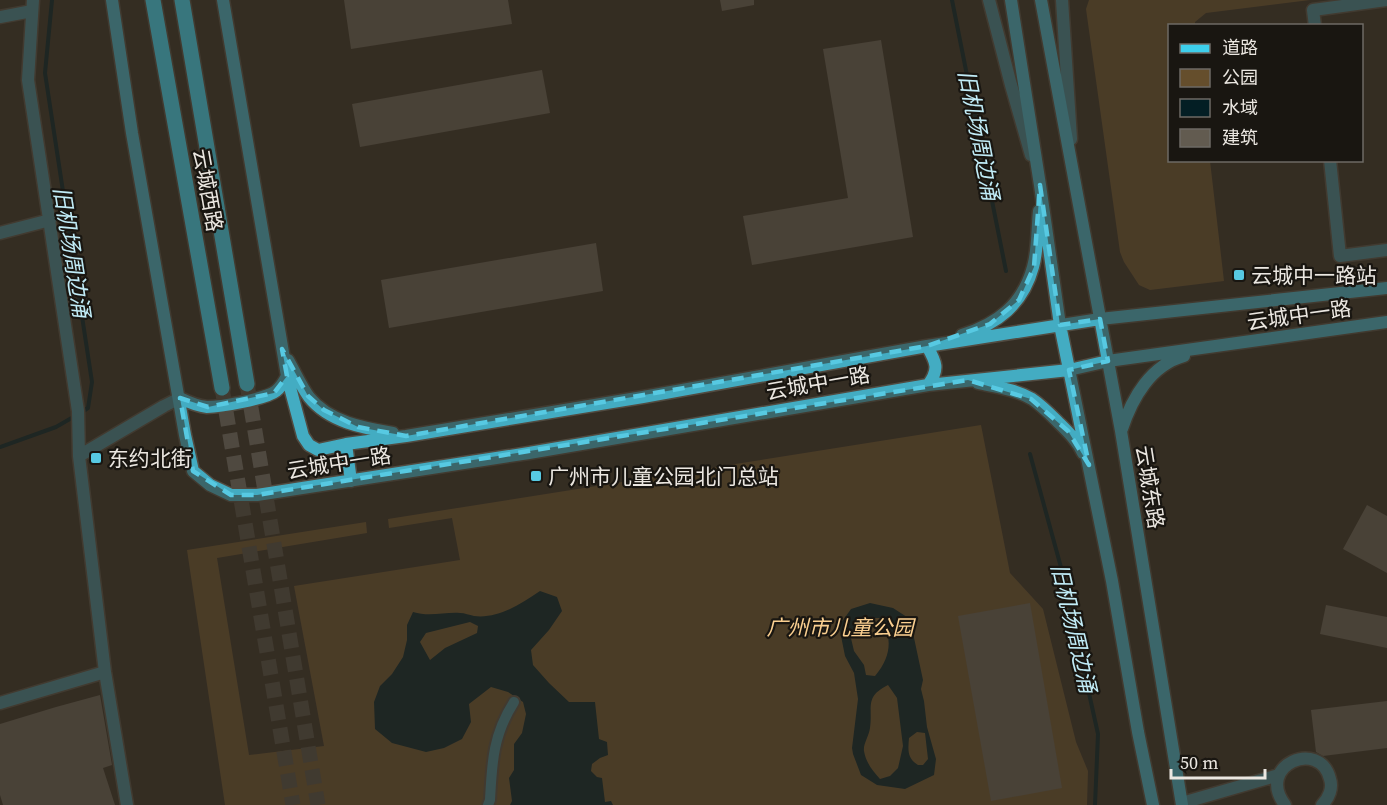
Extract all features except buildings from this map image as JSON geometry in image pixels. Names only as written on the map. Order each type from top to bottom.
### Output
[{"type":"main road","name":"云城中一路","points":[[112,0],[134,144],[193,471],[210,485],[231,495],[257,495],[351,481],[928,385],[1069,370],[1108,361],[1387,322]]},
{"type":"main road","name":"云城西路","points":[[153,0],[222,388]]},
{"type":"main road","name":"云城西路","points":[[182,0],[247,384]]},
{"type":"main road","name":"云城中一路","points":[[223,0],[287,376],[303,436],[309,445],[318,450],[643,397],[927,346],[1100,319],[1387,288]]},
{"type":"main road","points":[[1011,0],[1060,326],[1112,581],[1153,805]]},
{"type":"main road","name":"云城东路","points":[[1041,0],[1121,430],[1182,804]]},
{"type":"main road","points":[[928,385],[936,371],[936,365],[927,346],[990,324],[1019,300],[1034,267],[1040,185]]},
{"type":"main road","points":[[1121,430],[1126,415],[1152,375],[1174,358],[1211,347]]},
{"type":"main road","points":[[282,348],[308,396],[324,410],[358,427],[406,436]]},
{"type":"main road","points":[[180,398],[208,407],[262,398],[280,388],[287,376]]},
{"type":"main road","points":[[968,380],[1009,389],[1031,399],[1068,431],[1079,445],[1089,465]]},
{"type":"main road","points":[[346,444],[351,481]]},
{"type":"street","points":[[989,0],[1040,185]]},
{"type":"street","name":"云城东路","points":[[1062,0],[1074,176]]},
{"type":"street","points":[[1315,24],[1313,10],[1387,0]]},
{"type":"street","points":[[0,18],[32,6],[28,80],[78,411],[79,456],[105,672],[127,805]]},
{"type":"street","points":[[1330,162],[1340,256],[1387,250]]},
{"type":"street","points":[[0,233],[50,220]]},
{"type":"street","points":[[79,456],[180,398]]},
{"type":"street","points":[[0,703],[105,672]]},
{"type":"street","points":[[488,805],[494,747],[502,722],[514,702]]},
{"type":"street","points":[[1284,805],[1277,790],[1279,775],[1283,768],[1302,758],[1323,766],[1331,780],[1329,795],[1322,805]]},
{"type":"street","points":[[1182,804],[1279,775]]},
{"type":"highlighted area","points":[[1040,185],[1060,325],[1100,319],[1108,361],[1069,370],[1089,465],[1068,431],[1031,399],[968,380],[257,495],[231,495],[193,471],[180,398],[208,407],[274,393],[287,376],[282,349],[308,396],[324,410],[358,427],[406,436],[927,346],[990,324],[1019,300],[1034,267]]},
{"type":"green space","points":[[1089,0],[1310,0],[1206,13],[1195,24],[1168,24],[1168,162],[1210,162],[1224,281],[1150,290],[1139,285],[1124,262],[1120,252],[1086,9]]},
{"type":"green space","name":"广州市儿童公园","points":[[981,425],[1010,573],[1043,609],[1076,742],[1088,771],[1087,805],[225,805],[187,550],[366,522],[367,533],[217,558],[249,755],[324,746],[294,586],[460,560],[452,518],[389,528],[388,519]]},
{"type":"water","points":[[540,591],[557,597],[562,611],[531,650],[533,665],[569,702],[595,702],[599,739],[607,742],[608,755],[592,764],[591,771],[597,777],[602,778],[605,802],[611,801],[613,805],[510,805],[512,801],[509,778],[514,770],[514,744],[522,733],[526,714],[523,702],[508,692],[491,687],[469,704],[471,722],[462,739],[444,748],[426,752],[392,743],[375,729],[374,702],[380,686],[392,674],[403,657],[407,640],[407,625],[413,612],[492,615],[509,610]],"holes":[[[470,622],[478,626],[477,633],[445,648],[430,660],[420,642],[426,633]]]},
{"type":"water","points":[[870,603],[893,608],[910,619],[923,680],[921,689],[927,727],[936,759],[934,775],[905,789],[877,785],[861,775],[853,754],[858,699],[854,673],[845,656],[840,631],[841,623],[851,609]],"holes":[[[863,618],[883,618],[888,634],[887,655],[875,676],[866,675],[864,665],[854,651],[850,634]],[[888,685],[897,698],[903,746],[898,768],[890,776],[880,779],[868,763],[864,748],[870,728],[871,703],[880,689]],[[917,732],[925,733],[928,759],[923,765],[918,765],[910,757],[909,738]]]},
{"type":"waterway","name":"旧机场周边涌","points":[[52,0],[45,73],[92,382],[88,408],[82,412]]},
{"type":"waterway","name":"旧机场周边涌","points":[[952,0],[1006,271]]},
{"type":"waterway","name":"旧机场周边涌","points":[[0,447],[56,427],[75,416]]},
{"type":"waterway","name":"旧机场周边涌","points":[[1030,454],[1062,571],[1098,734],[1095,805]]},
{"type":"tunnel","points":[[247,384],[318,805]]},
{"type":"tunnel","points":[[222,388],[293,805]]},
{"type":"place","name":"云城中一路站","points":[[1239,275]]},
{"type":"place","name":"东约北街","points":[[96,458]]},
{"type":"place","name":"广州市儿童公园北门总站","points":[[536,476]]}]
